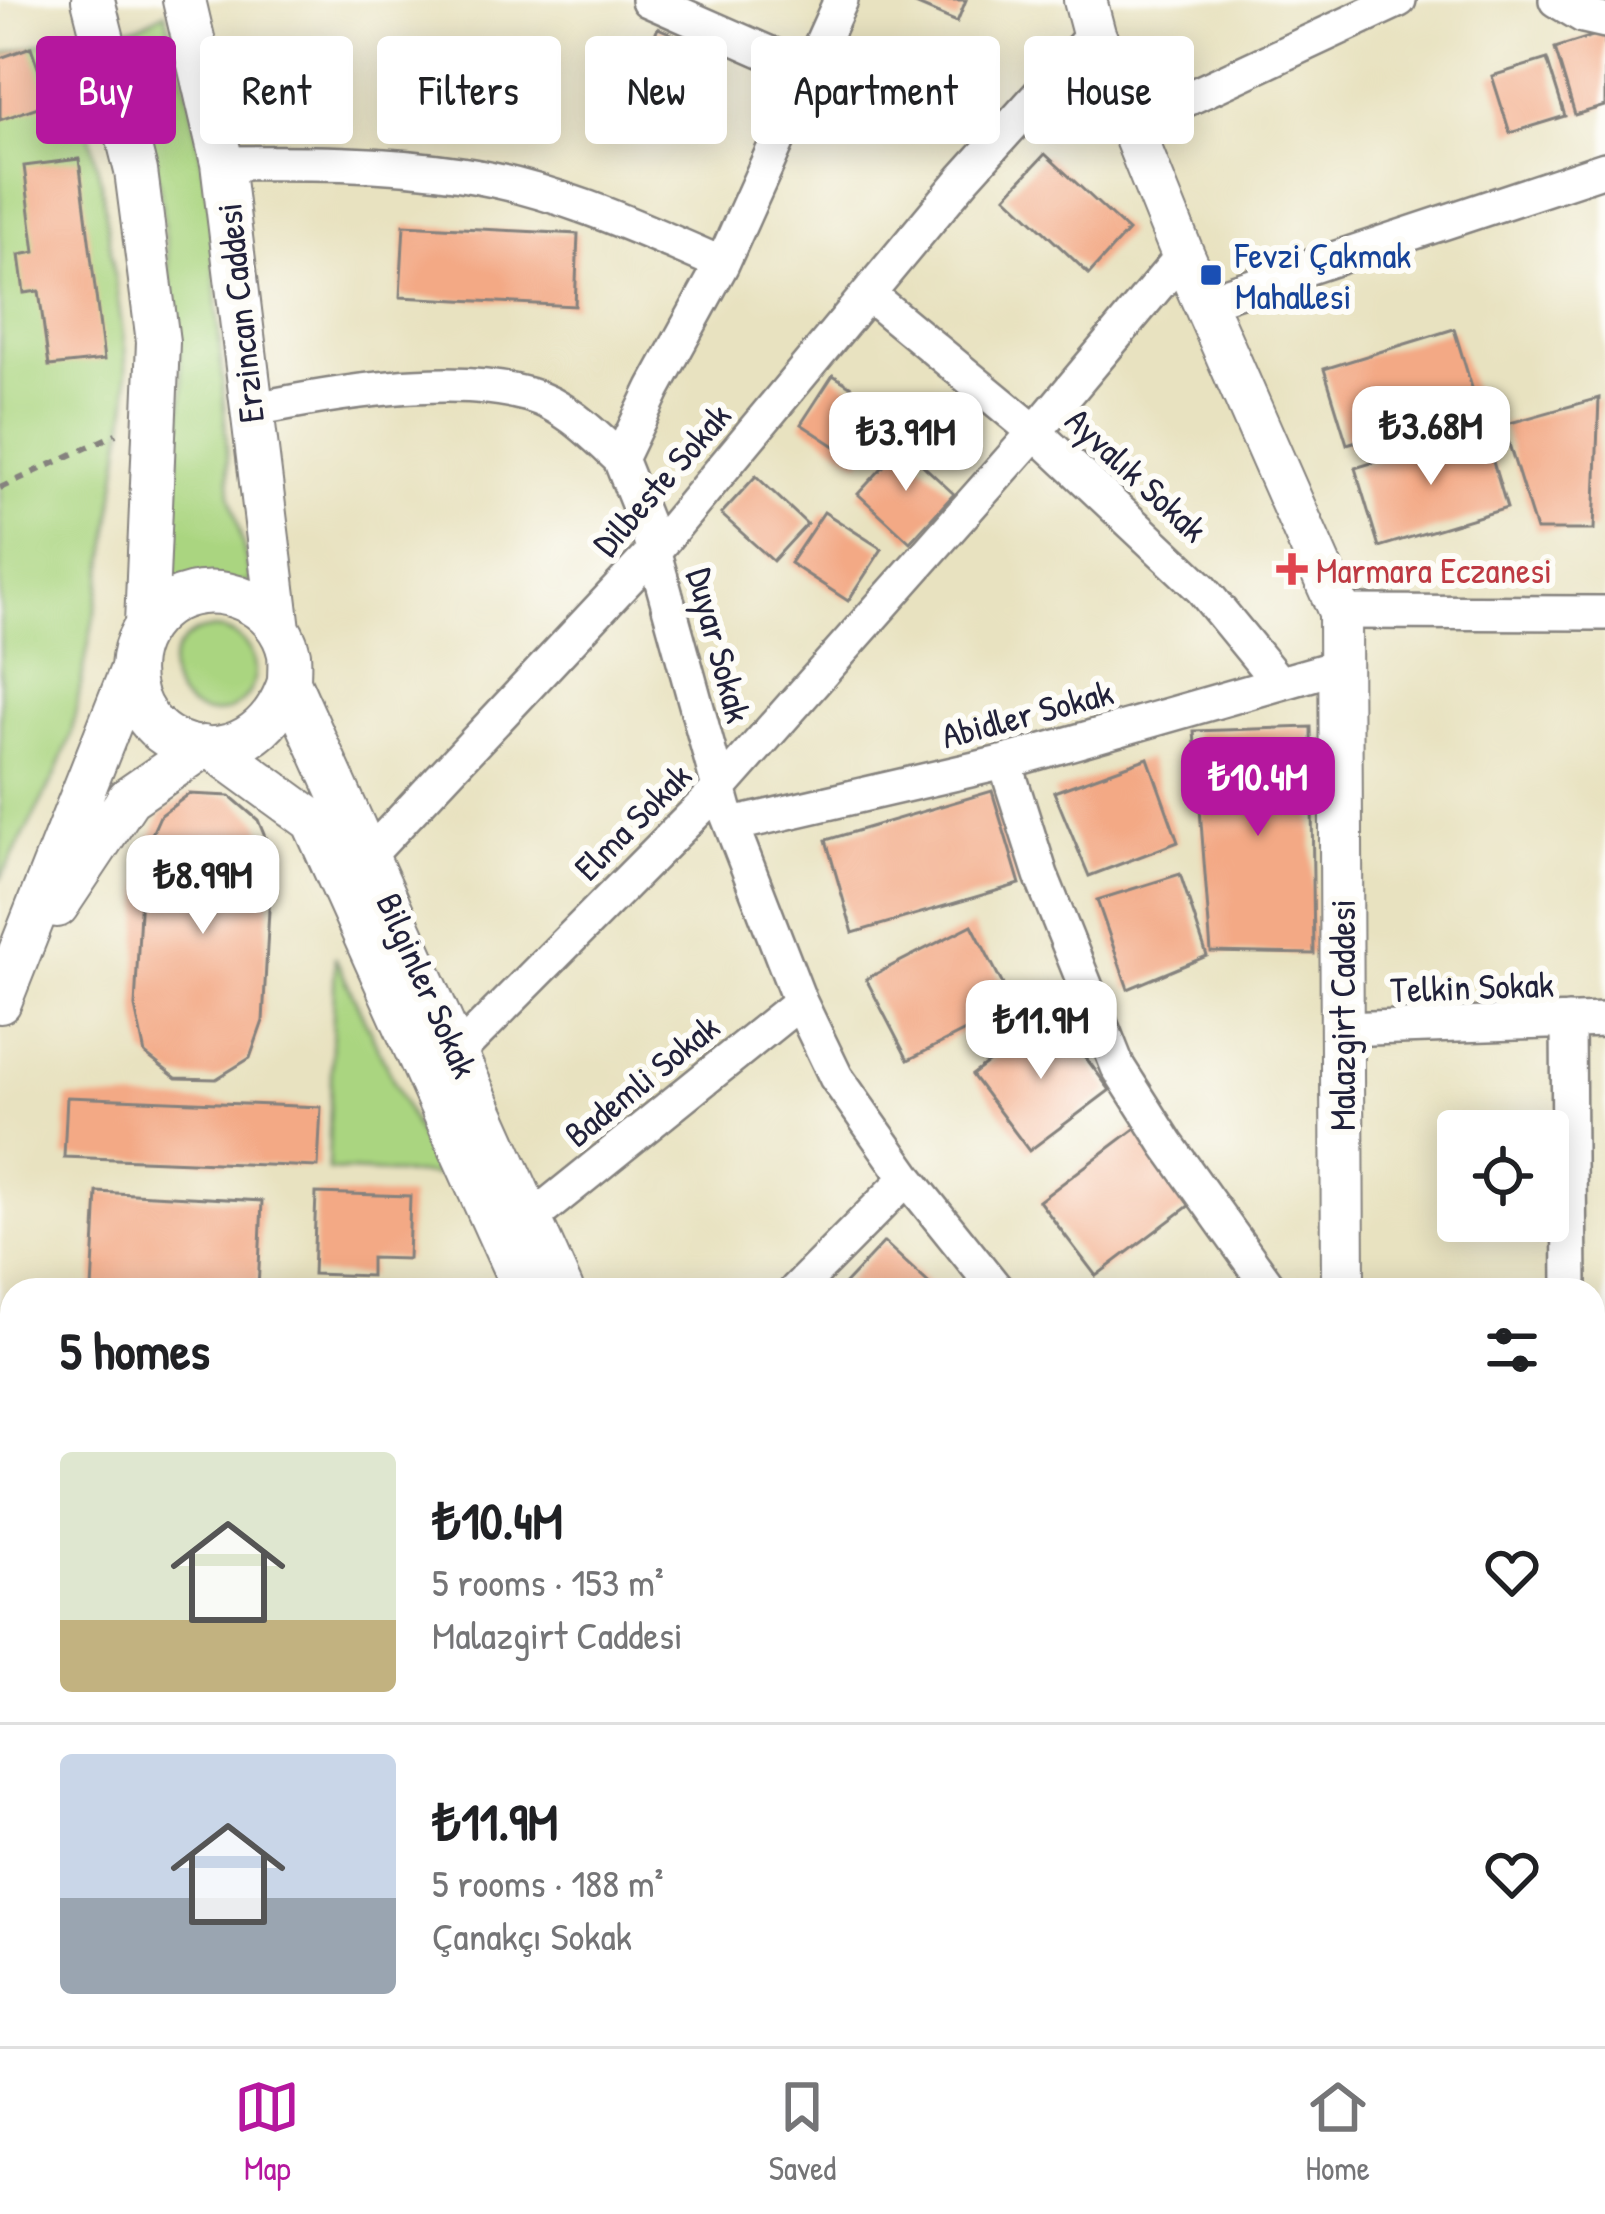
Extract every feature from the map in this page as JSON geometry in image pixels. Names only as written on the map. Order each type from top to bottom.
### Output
[{"type":"street","points":[[93,0],[136,170],[158,342],[146,624]]},
{"type":"street","name":"Erzincan Caddesi","points":[[184,0],[222,163],[250,410],[290,682]]},
{"type":"street","points":[[648,0],[751,46]]},
{"type":"street","points":[[823,36],[841,0]]},
{"type":"street","points":[[1194,96],[1399,0]]},
{"type":"street","points":[[1556,0],[1583,16],[1605,20]]},
{"type":"street","name":"Dilbeste Sokak","points":[[370,854],[654,551],[964,178],[1089,17]]},
{"type":"street","points":[[250,410],[355,389],[466,387],[530,394],[576,418],[620,459],[653,388],[722,264],[774,144]]},
{"type":"street","name":"Malazgirt Caddesi","points":[[1139,144],[1340,612],[1343,1278]]},
{"type":"street","points":[[222,163],[351,162],[464,175],[547,194],[722,264]]},
{"type":"street","points":[[1204,302],[1605,169]]},
{"type":"street","name":"Elma Sokak","points":[[458,1053],[719,789],[1035,433],[1183,255]]},
{"type":"street","name":"Ayvalık Sokak","points":[[868,294],[1035,433],[1202,589],[1280,683]]},
{"type":"street","name":"Duyar Sokak","points":[[620,459],[654,551],[719,789],[800,1002],[836,1077],[907,1178],[987,1278]]},
{"type":"street","points":[[8,985],[146,624],[164,606],[186,595],[210,591],[237,595],[261,608],[279,629]]},
{"type":"street","points":[[1340,612],[1605,613]]},
{"type":"street","name":"Abidler Sokak","points":[[732,825],[1005,762],[1340,666]]},
{"type":"street","points":[[131,671],[147,717],[187,746],[208,748],[241,743],[264,729],[281,707],[290,682]]},
{"type":"street","name":"Bilginler Sokak","points":[[290,682],[557,1278]]},
{"type":"street","points":[[8,985],[129,798],[208,748]]},
{"type":"street","name":"Bilginler Sokak","points":[[208,748],[313,821],[519,1278]]},
{"type":"street","points":[[1005,762],[1041,875],[1118,1067],[1262,1278]]},
{"type":"street","name":"Bademli Sokak","points":[[531,1219],[800,1002]]},
{"type":"street","name":"Telkin Sokak","points":[[1341,1029],[1605,1021]]},
{"type":"street","points":[[1568,1022],[1570,1278]]},
{"type":"street","points":[[808,1278],[907,1178]]},
{"type":"path","points":[[0,488],[157,415]]},
{"type":"green space","points":[[165,12],[172,36],[126,36],[124,29]]},
{"type":"green space","points":[[36,45],[36,144],[92,144],[125,348],[128,399],[107,550],[71,735],[56,774],[0,880],[0,55]]},
{"type":"green space","points":[[176,51],[210,200],[230,494],[252,582],[166,588],[183,388],[150,144],[176,144]]},
{"type":"green space","points":[[213,629],[242,642],[255,671],[242,700],[213,713],[184,700],[171,671],[184,642]]},
{"type":"green space","points":[[335,957],[438,1175],[328,1170]]},
{"type":"building","points":[[906,0],[966,0],[957,22]]},
{"type":"building","points":[[1605,32],[1605,106],[1575,115],[1555,48]]},
{"type":"building","points":[[31,47],[36,62],[36,108],[0,120],[0,58]]},
{"type":"building","points":[[1547,59],[1565,116],[1510,133],[1492,76]]},
{"type":"building","points":[[1045,154],[1128,231],[1089,274],[1006,196]]},
{"type":"building","points":[[79,159],[104,360],[49,366],[39,291],[24,293],[19,255],[35,252],[24,166]]},
{"type":"building","points":[[404,225],[578,234],[575,306],[400,297]]},
{"type":"building","points":[[1454,329],[1477,404],[1347,444],[1324,369]]},
{"type":"building","points":[[833,375],[891,413],[859,462],[801,424]]},
{"type":"building","points":[[1599,398],[1594,530],[1536,530],[1503,425]]},
{"type":"building","points":[[1483,429],[1507,508],[1379,547],[1355,468]]},
{"type":"building","points":[[902,446],[954,494],[910,542],[858,494]]},
{"type":"building","points":[[756,476],[807,524],[773,561],[721,514]]},
{"type":"building","points":[[824,512],[882,549],[848,601],[790,563]]},
{"type":"building","points":[[1311,727],[1314,954],[1211,952],[1194,731]]},
{"type":"building","points":[[1148,758],[1178,842],[1089,876],[1054,792]]},
{"type":"building","points":[[992,791],[1020,884],[853,933],[826,840]]},
{"type":"building","points":[[189,794],[230,796],[258,820],[272,854],[263,1021],[250,1058],[216,1079],[176,1078],[145,1054],[135,1007],[143,854],[160,816]]},
{"type":"building","points":[[1180,874],[1207,956],[1128,989],[1097,900]]},
{"type":"building","points":[[972,925],[1014,1006],[908,1060],[866,979]]},
{"type":"building","points":[[1053,1014],[1110,1090],[1029,1151],[972,1075]]},
{"type":"building","points":[[67,1097],[321,1107],[318,1167],[64,1157]]},
{"type":"building","points":[[1137,1127],[1194,1202],[1096,1276],[1039,1201]]},
{"type":"building","points":[[97,1192],[262,1201],[259,1278],[93,1278]]},
{"type":"building","points":[[316,1193],[410,1196],[408,1259],[371,1258],[371,1276],[313,1274]]},
{"type":"building","points":[[884,1242],[923,1278],[850,1278]]},
{"type":"place","name":"Fevzi Çakmak Mahallesi","points":[[1211,275]]},
{"type":"place","name":"Marmara Eczanesi","points":[[1292,569]]}]
